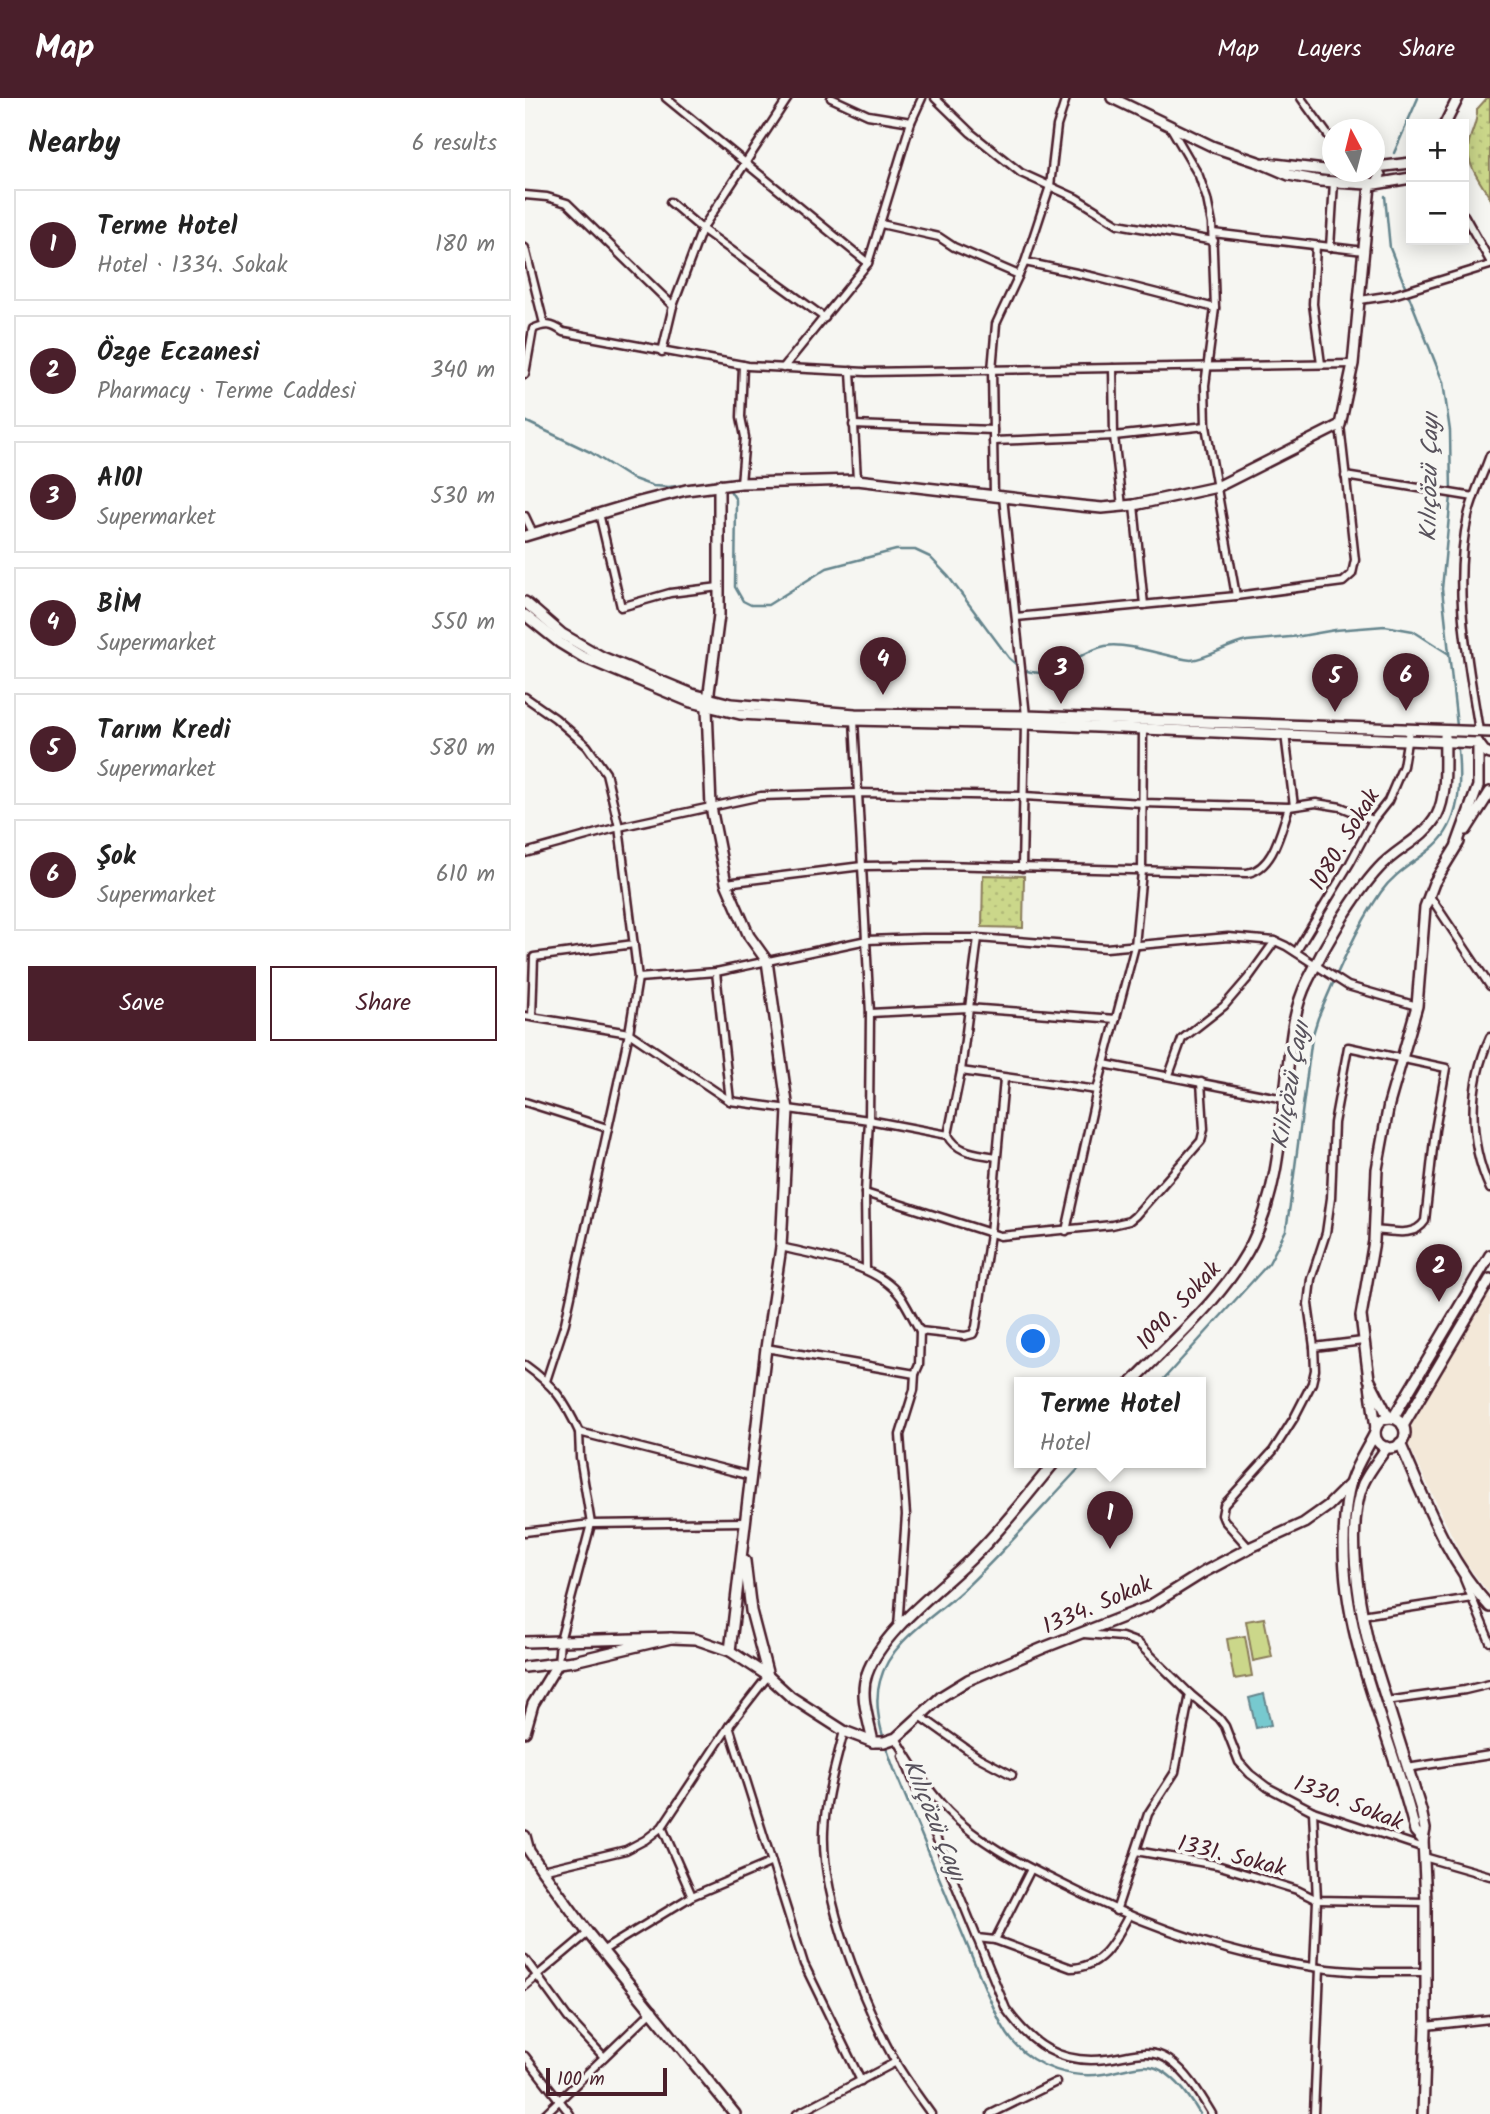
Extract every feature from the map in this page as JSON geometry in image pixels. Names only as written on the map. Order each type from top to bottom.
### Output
[{"type":"street","points":[[666,98],[868,263]]},
{"type":"street","points":[[662,352],[673,306],[702,229],[788,98]]},
{"type":"street","points":[[831,98],[868,115],[911,122]]},
{"type":"street","points":[[783,368],[868,263],[911,122],[922,98]]},
{"type":"street","points":[[935,98],[1021,173],[1076,198],[1118,224],[1214,242]]},
{"type":"street","points":[[1022,869],[1026,720],[1016,617],[998,497],[993,440],[992,370],[996,324],[1025,262],[1049,186],[1057,126],[1066,98]]},
{"type":"street","points":[[1112,98],[1214,147],[1289,175],[1322,180]]},
{"type":"street","points":[[1301,98],[1322,128]]},
{"type":"street","points":[[1441,119],[1451,98]]},
{"type":"street","points":[[1448,119],[1458,98]]},
{"type":"street","points":[[1171,128],[1199,176],[1207,199],[1213,233],[1215,309],[1205,386],[1206,426],[1236,596]]},
{"type":"street","points":[[1261,163],[1322,170]]},
{"type":"street","points":[[1385,166],[1406,164]]},
{"type":"street","points":[[1330,248],[1334,182],[1370,184],[1406,179]]},
{"type":"street","points":[[1366,182],[1370,184]]},
{"type":"street","points":[[1370,184],[1375,182]]},
{"type":"street","points":[[1016,617],[1236,596],[1343,582],[1352,574],[1355,560],[1340,425],[1353,364],[1370,184]]},
{"type":"street","points":[[525,195],[547,197],[567,203],[673,306]]},
{"type":"street","points":[[670,202],[702,229],[825,318]]},
{"type":"street","points":[[881,224],[939,237],[954,247],[1019,275]]},
{"type":"street","points":[[1360,300],[1393,295],[1490,263],[1469,224]]},
{"type":"street","points":[[1213,233],[1364,251]]},
{"type":"street","points":[[1316,246],[1313,304],[1321,364]]},
{"type":"street","points":[[525,248],[544,324]]},
{"type":"street","points":[[1025,262],[1095,277],[1215,309]]},
{"type":"street","points":[[525,374],[533,329],[544,324],[555,326],[563,332],[743,365],[851,372],[1353,364]]},
{"type":"street","points":[[741,483],[744,437],[741,408],[743,365]]},
{"type":"street","points":[[1113,368],[1114,436],[1122,506]]},
{"type":"street","points":[[851,372],[857,480]]},
{"type":"street","points":[[853,425],[993,430]]},
{"type":"street","points":[[525,516],[529,535],[687,490],[741,483],[857,480],[1081,506],[1134,505],[1217,487],[1340,425]]},
{"type":"street","points":[[993,440],[1114,436],[1206,426]]},
{"type":"street","points":[[1457,844],[1478,786],[1461,592],[1466,530],[1474,497],[1490,456]]},
{"type":"street","points":[[1345,476],[1474,497]]},
{"type":"street","points":[[719,485],[719,615],[708,704],[711,807],[726,883],[750,936],[767,961],[788,1110],[781,1247],[766,1348],[730,1651]]},
{"type":"street","points":[[1134,505],[1144,605]]},
{"type":"street","points":[[599,513],[621,607],[670,593],[719,587]]},
{"type":"street","points":[[525,602],[562,634],[582,647],[708,704],[820,712],[1408,735],[1474,737],[1490,732]]},
{"type":"street","points":[[525,615],[551,638],[583,657],[708,704],[755,715],[854,720],[1026,720],[1143,729],[1408,735]]},
{"type":"street","points":[[525,697],[555,718],[597,757],[606,773],[619,827],[638,978],[629,1033],[565,1323],[546,1381]]},
{"type":"street","points":[[854,720],[870,1013],[865,1193],[866,1269]]},
{"type":"street","points":[[1066,1231],[1097,1090],[1135,946],[1142,871],[1143,729]]},
{"type":"street","points":[[726,883],[862,866],[942,865],[1022,869],[1256,872],[1265,865],[1292,806],[1285,734]]},
{"type":"street","name":"1080. Sokak","points":[[1296,952],[1397,784],[1408,735]]},
{"type":"street","name":"1090. Sokak","points":[[1137,1377],[1214,1299],[1236,1270],[1259,1229],[1270,1190],[1297,1010],[1308,980],[1370,878],[1393,854],[1426,829],[1438,813],[1443,790],[1445,736]]},
{"type":"street","points":[[1474,737],[1484,751],[1490,754]]},
{"type":"street","points":[[1478,769],[1490,769]]},
{"type":"street","points":[[1478,786],[1490,790],[1428,894],[1423,921],[1417,1006],[1384,1126],[1377,1169],[1373,1252],[1361,1316],[1378,1443],[1387,1447],[1400,1443],[1404,1435],[1403,1426],[1490,1279]]},
{"type":"street","points":[[525,853],[619,827],[761,796],[858,793],[1024,796],[1143,803],[1333,805],[1373,820]]},
{"type":"street","points":[[1428,894],[1490,986]]},
{"type":"street","points":[[638,978],[716,972],[867,940],[978,938],[1107,947],[1204,938],[1275,941],[1348,986],[1417,1006]]},
{"type":"street","points":[[978,938],[961,1071],[948,1135],[953,1144],[961,1150],[996,1157]]},
{"type":"street","points":[[1169,1075],[1182,1038],[1224,1006],[1275,941]]},
{"type":"street","points":[[525,954],[534,957],[634,944]]},
{"type":"street","points":[[534,957],[529,1017],[629,1033],[730,1101],[869,1120],[948,1135]]},
{"type":"street","points":[[716,972],[730,1101]]},
{"type":"street","points":[[870,1013],[968,1008],[1115,1019]]},
{"type":"street","points":[[1490,1037],[1480,1064],[1473,1106],[1477,1153],[1490,1189]]},
{"type":"street","points":[[1249,1548],[1224,1520],[1222,1510],[1226,1500],[1273,1451],[1312,1383],[1315,1370],[1314,1347],[1308,1304],[1311,1279],[1326,1233],[1331,1198],[1334,1123],[1348,1047],[1446,1068],[1435,1130],[1425,1221],[1420,1229],[1412,1232],[1374,1230]]},
{"type":"street","points":[[1104,1064],[1284,1099]]},
{"type":"street","points":[[961,1071],[1097,1090]]},
{"type":"street","points":[[920,1331],[965,1336],[973,1334],[976,1327],[990,1234],[1004,1079]]},
{"type":"street","points":[[865,1193],[990,1234],[1011,1236],[1066,1231],[1129,1221],[1201,1141],[1204,1129],[1201,1082]]},
{"type":"street","points":[[525,1102],[607,1128]]},
{"type":"street","points":[[781,1247],[866,1269],[900,1296],[920,1331],[919,1364],[900,1435],[906,1515],[898,1627]]},
{"type":"street","points":[[1424,1849],[1415,1831],[1354,1637],[1344,1551],[1345,1507],[1350,1483],[1375,1431],[1381,1421],[1391,1418],[1490,1255]]},
{"type":"street","points":[[1314,1347],[1363,1341]]},
{"type":"street","points":[[766,1348],[915,1374]]},
{"type":"street","points":[[525,1365],[546,1381],[564,1401],[579,1432],[580,1457],[591,1524],[560,1641],[558,1663],[533,1704],[525,1732]]},
{"type":"street","points":[[1369,1380],[1391,1418],[1403,1426]]},
{"type":"street","points":[[579,1432],[751,1476]]},
{"type":"street","points":[[1400,1443],[1462,1574],[1490,1642]]},
{"type":"street","points":[[1387,1447],[1363,1486],[1355,1549],[1362,1615],[1385,1701],[1425,1829],[1426,2026],[1423,2114]]},
{"type":"street","points":[[873,1742],[864,1696],[865,1677],[872,1660],[887,1638],[976,1554],[1050,1468]]},
{"type":"street","name":"1334. Sokak","points":[[896,1738],[942,1696],[968,1680],[1147,1607],[1204,1572],[1304,1523],[1328,1506],[1350,1483]]},
{"type":"street","points":[[525,1532],[591,1524],[745,1522]]},
{"type":"street","points":[[743,1545],[751,1611],[768,1676]]},
{"type":"street","points":[[1462,1574],[1490,1606]]},
{"type":"street","points":[[1362,1615],[1472,1598]]},
{"type":"street","name":"1330. Sokak","points":[[1079,1634],[1132,1639],[1190,1694],[1219,1717],[1239,1762],[1250,1774],[1291,1801],[1424,1849],[1490,1877]]},
{"type":"street","points":[[525,1667],[558,1663],[671,1638]]},
{"type":"street","points":[[525,1642],[695,1639],[730,1651],[768,1676],[791,1697],[844,1731],[873,1742],[896,1738]]},
{"type":"street","points":[[542,1870],[626,1850],[662,1827],[729,1726],[768,1676]]},
{"type":"street","points":[[1385,1701],[1490,1684]]},
{"type":"street","points":[[1116,1911],[1148,1814],[1175,1772],[1190,1694]]},
{"type":"street","points":[[919,1715],[978,1757],[1012,1775]]},
{"type":"street","points":[[729,1726],[804,1964],[861,2081]]},
{"type":"street","points":[[844,1731],[827,1805],[824,1841],[827,1878],[857,1977],[896,2062],[931,2114]]},
{"type":"street","points":[[896,1738],[927,1787],[949,1812],[988,1844],[1031,1869],[1116,1911],[1221,1946],[1317,1968],[1426,1972]]},
{"type":"street","points":[[896,1738],[1006,2009],[1027,2036],[1040,2046],[1060,2055],[1079,2059],[1107,2059],[1145,2053],[1167,2058],[1194,2084],[1212,2114]]},
{"type":"street","points":[[1407,1768],[1490,1755]]},
{"type":"street","points":[[1313,1811],[1317,1900],[1314,2114]]},
{"type":"street","points":[[662,1827],[692,1896]]},
{"type":"street","points":[[525,1836],[527,1852],[588,1933],[735,2114]]},
{"type":"street","name":"1331. Sokak","points":[[1136,1851],[1217,1865],[1297,1889],[1317,1900]]},
{"type":"street","points":[[603,1951],[692,1896],[772,1861]]},
{"type":"street","points":[[995,1940],[1031,1869]]},
{"type":"street","points":[[1317,1900],[1426,1902]]},
{"type":"street","points":[[977,1938],[995,1940],[1071,1968],[1081,1968],[1107,1952],[1129,1915]]},
{"type":"street","points":[[525,1986],[588,1933]]},
{"type":"street","points":[[525,1959],[568,2018],[604,2057]]},
{"type":"street","points":[[545,2114],[653,2010]]},
{"type":"street","points":[[1426,2026],[1490,2019]]},
{"type":"street","points":[[525,2056],[570,2114]]},
{"type":"street","points":[[797,2114],[896,2062]]},
{"type":"street","points":[[991,2114],[1056,2081]]},
{"type":"shaded area","points":[[1490,1289],[1490,1595],[1463,1559],[1406,1439],[1413,1422]]},
{"type":"green space","points":[[1490,98],[1490,198],[1469,157],[1469,142],[1477,118],[1477,109]]},
{"type":"green space","points":[[983,875],[1024,876],[1023,928],[982,927]]},
{"type":"green space","points":[[1264,1618],[1272,1657],[1253,1661],[1246,1621]]},
{"type":"green space","points":[[1245,1636],[1252,1676],[1234,1679],[1227,1639]]},
{"type":"water","points":[[1264,1694],[1271,1725],[1256,1728],[1249,1698]]},
{"type":"waterway","points":[[1394,153],[1418,98]]},
{"type":"waterway","name":"Kılıçözü Çayı","points":[[1385,196],[1390,248],[1443,382],[1450,431],[1451,496],[1442,589],[1457,726]]},
{"type":"waterway","points":[[525,421],[590,452],[631,478],[653,486],[669,487],[713,481],[719,483]]},
{"type":"waterway","points":[[728,487],[736,500],[735,587],[743,601],[751,605],[768,605],[827,568],[896,550],[915,550],[930,557],[948,576],[1009,658],[1018,666]]},
{"type":"waterway","points":[[1024,670],[1046,672],[1105,646],[1136,648],[1191,660],[1247,641],[1385,626],[1413,631],[1449,654]]},
{"type":"waterway","name":"Kılıçözü Çayı","points":[[1165,1377],[1269,1263],[1286,1230],[1312,1037],[1318,1018],[1355,937],[1381,892],[1399,873],[1434,846],[1450,826],[1459,789],[1458,750]]},
{"type":"waterway","name":"Kılıçözü Çayı","points":[[1079,1468],[978,1576],[914,1631],[893,1654],[880,1681],[877,1703],[880,1725],[894,1769],[987,1993],[1010,2038],[1033,2060],[1068,2073],[1091,2075],[1137,2067],[1156,2068],[1176,2081],[1200,2114]]},
{"type":"place","name":"BİM","points":[[883,695]]},
{"type":"place","name":"A101","points":[[1061,704]]},
{"type":"place","name":"Şok","points":[[1406,711]]},
{"type":"place","name":"Tarım Kredi","points":[[1335,712]]},
{"type":"place","name":"Özge Eczanesi","points":[[1439,1302]]},
{"type":"place","name":"Terme Hotel","points":[[1110,1549]]}]
